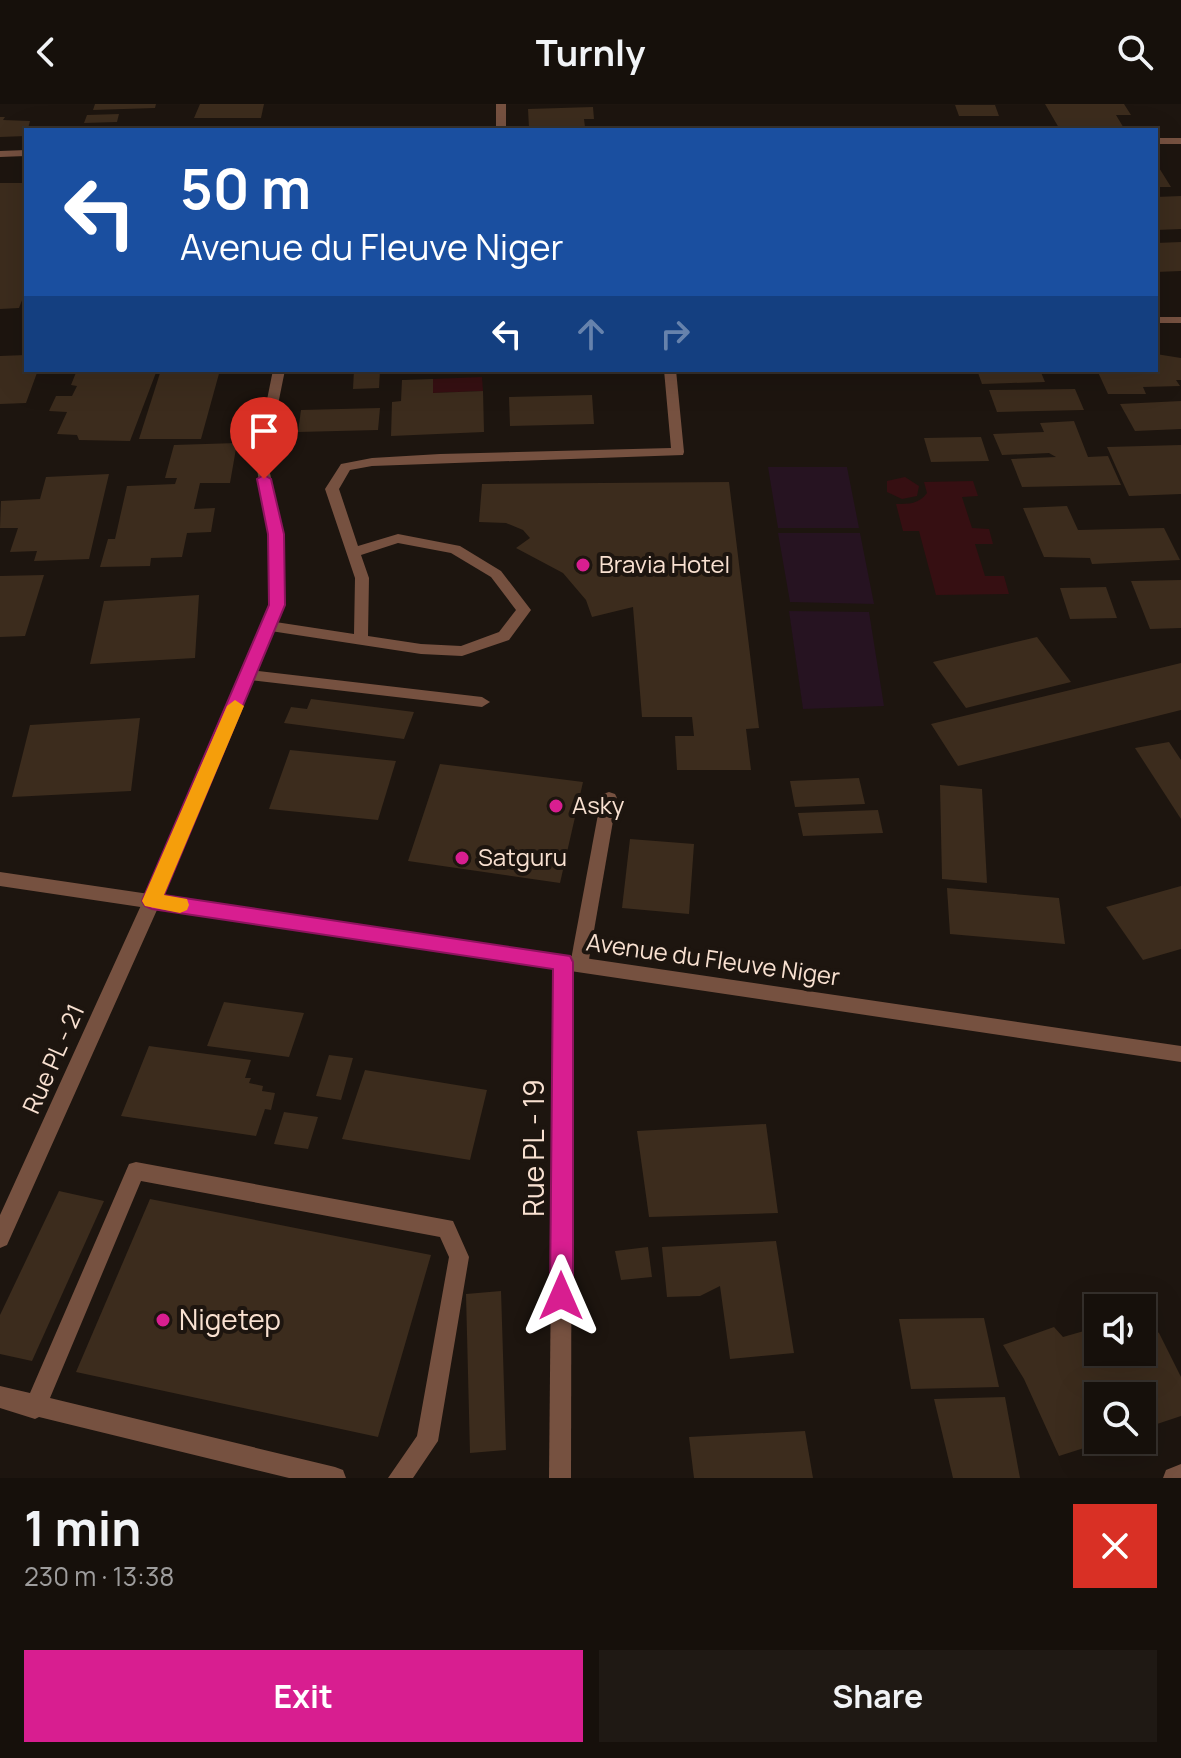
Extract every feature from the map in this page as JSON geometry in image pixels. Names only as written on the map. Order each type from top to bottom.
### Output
[{"type":"street","points":[[501,104],[501,128]]},
{"type":"street","points":[[1158,141],[1181,141]]},
{"type":"street","points":[[0,154],[24,153]]},
{"type":"street","points":[[1158,320],[1181,320]]},
{"type":"street","name":"Rue PL - 21","points":[[0,1238],[152,901],[277,605],[276,534],[261,459],[279,372]]},
{"type":"street","points":[[361,639],[362,578],[332,489],[346,467],[372,462],[440,458],[678,452],[670,372]]},
{"type":"street","points":[[269,626],[462,651],[504,636],[524,610],[496,574],[455,549],[398,538],[354,552]]},
{"type":"street","points":[[249,675],[482,702]]},
{"type":"street","name":"Rue PL - 19","points":[[560,1478],[571,963],[609,798]]},
{"type":"street","name":"Avenue du Fleuve Niger","points":[[0,879],[1181,1054]]},
{"type":"street","points":[[35,1408],[136,1171],[446,1228],[459,1257],[427,1441],[399,1478]]},
{"type":"street","points":[[0,1397],[35,1408],[335,1478]]},
{"type":"street","points":[[1174,1478],[1181,1475]]},
{"type":"shaded area","points":[[482,377],[483,391],[433,393],[433,379]]},
{"type":"shaded area","points":[[768,467],[847,467],[859,528],[778,528]]},
{"type":"shaded area","points":[[905,477],[919,486],[917,496],[902,499],[887,492],[887,481]]},
{"type":"shaded area","points":[[973,481],[978,496],[962,497],[972,528],[989,529],[993,544],[975,544],[985,576],[1004,576],[1009,594],[936,595],[919,531],[903,531],[896,504],[921,499],[927,493],[924,482]]},
{"type":"shaded area","points":[[778,533],[860,533],[874,604],[790,602]]},
{"type":"shaded area","points":[[789,611],[869,612],[884,706],[803,709]]},
{"type":"building","points":[[95,104],[156,104],[155,108],[93,110]]},
{"type":"building","points":[[200,104],[264,104],[261,118],[194,118]]},
{"type":"building","points":[[1045,104],[1124,104],[1131,115],[1116,115],[1124,128],[1059,128]]},
{"type":"building","points":[[955,105],[995,105],[999,116],[959,116]]},
{"type":"building","points":[[593,107],[594,119],[584,119],[585,127],[529,128],[528,109]]},
{"type":"building","points":[[119,114],[117,122],[84,123],[87,115]]},
{"type":"building","points":[[0,117],[5,117],[3,120],[30,121],[28,128],[24,128],[24,136],[0,137]]},
{"type":"building","points":[[1158,166],[1171,187],[1158,187]]},
{"type":"building","points":[[0,183],[24,183],[24,295],[19,308],[0,309]]},
{"type":"building","points":[[1181,196],[1181,229],[1158,230],[1158,197]]},
{"type":"building","points":[[1181,242],[1181,271],[1158,272],[1158,243]]},
{"type":"building","points":[[1158,354],[1181,358],[1181,380],[1176,380],[1180,386],[1143,387],[1146,394],[1108,394],[1098,372],[1158,372]]},
{"type":"building","points":[[24,355],[24,372],[37,372],[26,403],[0,404],[0,356]]},
{"type":"building","points":[[76,372],[156,372],[130,441],[79,440],[77,435],[57,434],[67,412],[49,411],[56,396],[72,396],[77,386],[71,385]]},
{"type":"building","points":[[160,372],[219,372],[201,439],[139,439]]},
{"type":"building","points":[[354,372],[380,372],[379,388],[353,389]]},
{"type":"building","points":[[978,372],[1041,372],[1045,382],[982,384]]},
{"type":"building","points":[[433,379],[433,393],[483,391],[484,432],[391,436],[392,402],[401,401],[402,380]]},
{"type":"building","points":[[1075,389],[1084,410],[997,412],[989,390]]},
{"type":"building","points":[[592,395],[594,424],[510,426],[509,397]]},
{"type":"building","points":[[1181,401],[1181,429],[1135,431],[1120,404]]},
{"type":"building","points":[[380,408],[378,430],[298,432],[301,410]]},
{"type":"building","points":[[1074,421],[1088,457],[1108,456],[1121,485],[1022,487],[1011,459],[1056,457],[1049,453],[1002,455],[993,434],[1044,432],[1040,423]]},
{"type":"building","points":[[981,437],[989,461],[931,462],[924,438]]},
{"type":"building","points":[[237,443],[230,483],[200,483],[194,509],[215,508],[211,532],[187,533],[182,557],[151,558],[150,566],[100,567],[108,539],[115,539],[127,486],[175,484],[177,478],[165,478],[174,445]]},
{"type":"building","points":[[1181,445],[1181,494],[1129,496],[1107,447]]},
{"type":"building","points":[[109,474],[89,559],[34,561],[37,551],[10,552],[18,528],[0,528],[1,501],[40,499],[46,477]]},
{"type":"building","points":[[729,482],[759,728],[746,729],[751,770],[677,770],[675,736],[694,736],[692,717],[642,717],[633,607],[592,617],[586,600],[563,573],[516,548],[530,538],[523,530],[506,523],[479,522],[482,484]]},
{"type":"building","points":[[1067,506],[1078,530],[1164,528],[1180,560],[1092,564],[1090,558],[1044,557],[1023,508]]},
{"type":"building","points":[[44,575],[25,636],[0,637],[0,576]]},
{"type":"building","points":[[1181,580],[1181,628],[1150,629],[1131,581]]},
{"type":"building","points":[[1106,587],[1117,618],[1070,619],[1060,588]]},
{"type":"building","points":[[199,595],[195,658],[90,664],[104,601]]},
{"type":"building","points":[[1037,637],[1071,682],[966,708],[933,662]]},
{"type":"building","points":[[1181,663],[1181,710],[958,766],[931,724]]},
{"type":"building","points":[[311,699],[414,712],[404,739],[284,723],[291,707],[307,709]]},
{"type":"building","points":[[140,718],[131,791],[12,797],[30,725]]},
{"type":"building","points":[[1169,742],[1181,760],[1181,819],[1135,748]]},
{"type":"building","points":[[290,750],[396,761],[378,820],[269,809]]},
{"type":"building","points":[[440,764],[583,782],[560,883],[408,861]]},
{"type":"building","points":[[859,778],[865,804],[795,807],[790,781]]},
{"type":"building","points":[[940,785],[982,789],[987,883],[942,879]]},
{"type":"building","points":[[878,810],[883,833],[803,836],[798,813]]},
{"type":"building","points":[[630,839],[694,844],[689,914],[622,908]]},
{"type":"building","points":[[1181,886],[1181,949],[1143,960],[1106,907]]},
{"type":"building","points":[[947,888],[1059,898],[1065,944],[950,934]]},
{"type":"building","points":[[224,1002],[304,1013],[289,1057],[207,1046]]},
{"type":"building","points":[[149,1046],[251,1060],[245,1078],[251,1078],[249,1083],[263,1086],[262,1091],[275,1093],[271,1110],[265,1109],[256,1136],[121,1116]]},
{"type":"building","points":[[329,1055],[353,1058],[341,1100],[316,1096]]},
{"type":"building","points":[[365,1070],[487,1090],[470,1160],[342,1139]]},
{"type":"building","points":[[284,1112],[318,1117],[308,1149],[274,1144]]},
{"type":"building","points":[[766,1124],[778,1213],[649,1217],[637,1131]]},
{"type":"building","points":[[59,1191],[104,1201],[32,1361],[0,1354],[0,1315]]},
{"type":"building","points":[[150,1199],[431,1255],[378,1437],[76,1372]]},
{"type":"building","points":[[776,1241],[794,1353],[730,1359],[720,1286],[700,1296],[667,1297],[662,1247]]},
{"type":"building","points":[[648,1247],[652,1277],[621,1280],[615,1251]]},
{"type":"building","points":[[501,1291],[506,1450],[470,1453],[466,1294]]},
{"type":"building","points":[[984,1318],[999,1387],[911,1389],[899,1319]]},
{"type":"building","points":[[1054,1327],[1063,1337],[1084,1331],[1084,1366],[1156,1366],[1156,1331],[1181,1377],[1181,1416],[1156,1424],[1156,1382],[1084,1382],[1084,1448],[1059,1456],[1024,1379],[1003,1345]]},
{"type":"building","points":[[1005,1397],[1020,1478],[953,1478],[934,1399]]},
{"type":"building","points":[[805,1431],[813,1478],[694,1478],[689,1437]]},
{"type":"slow traffic","points":[[180,905],[152,901],[235,706]]},
{"type":"place","name":"Bravia Hotel","points":[[583,565]]},
{"type":"place","name":"Asky","points":[[556,806]]},
{"type":"place","name":"Satguru","points":[[462,858]]},
{"type":"place","name":"Nigetep","points":[[163,1320]]},
{"type":"route","points":[[264,479],[276,534],[277,605],[152,901],[563,962],[561,1296]]}]
